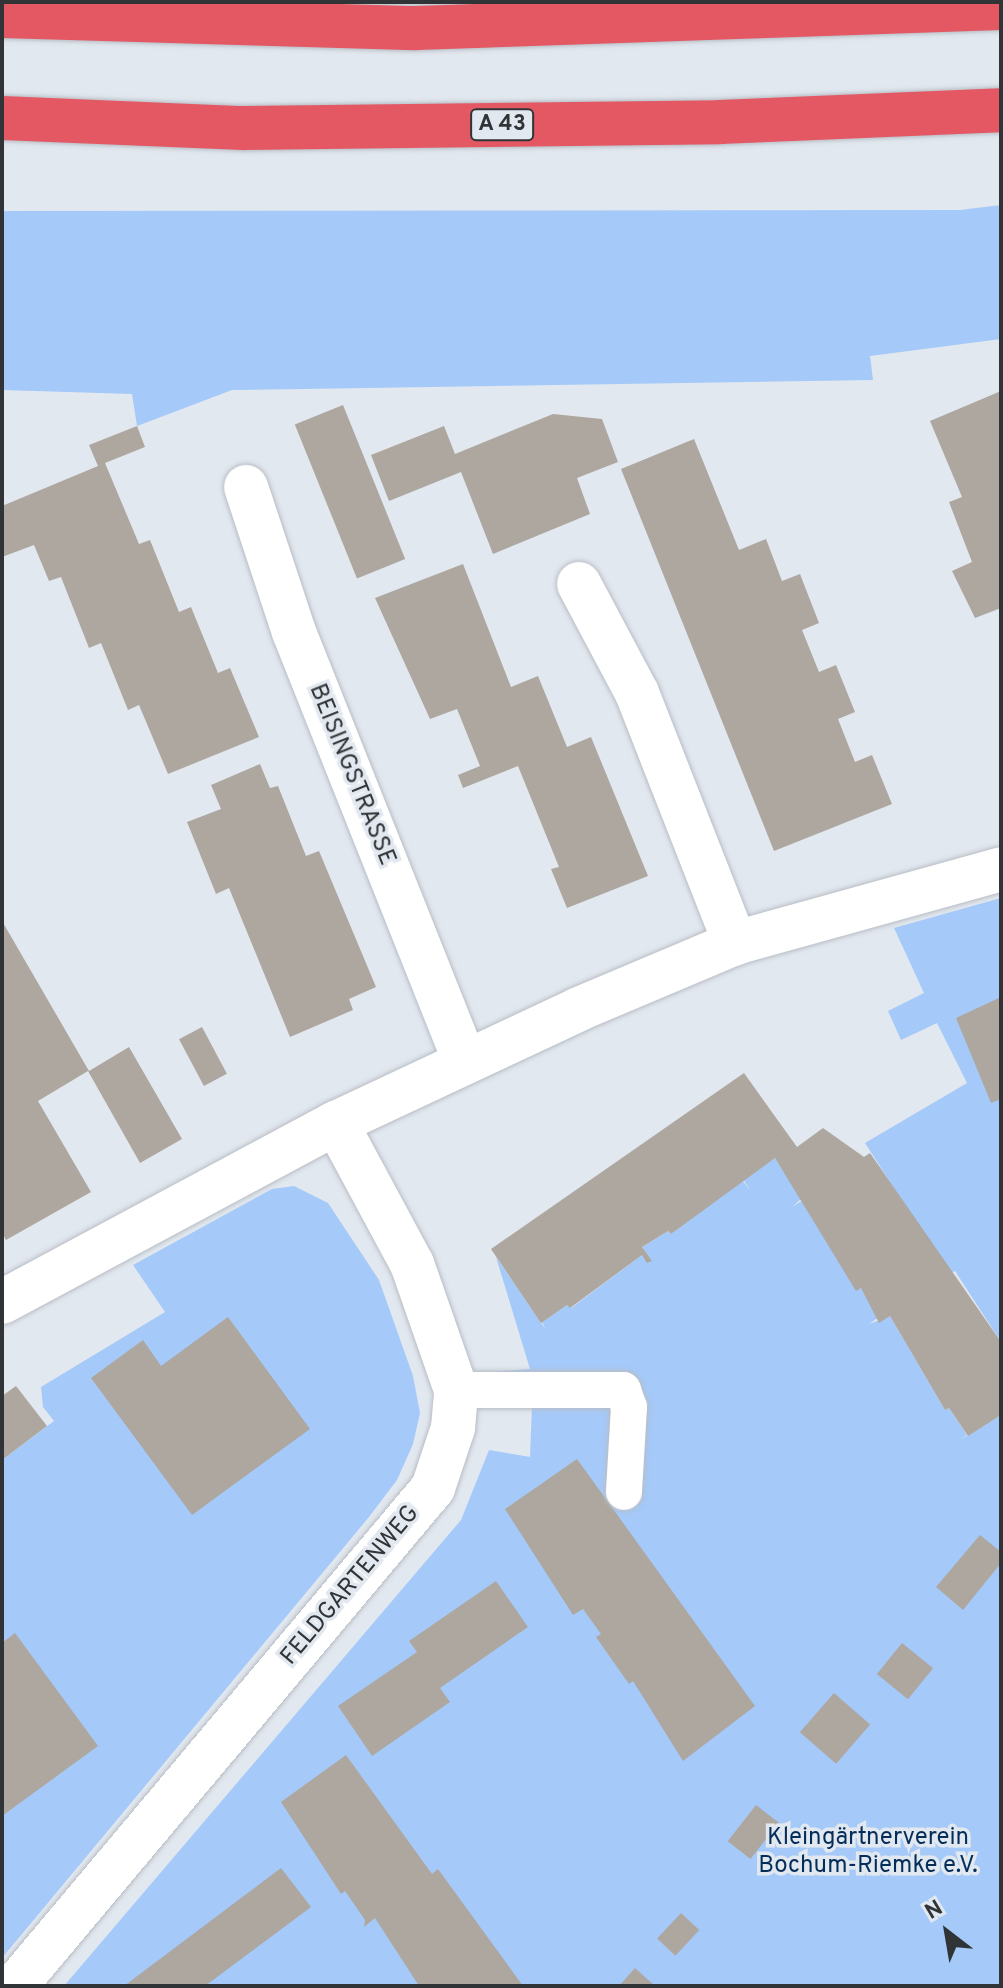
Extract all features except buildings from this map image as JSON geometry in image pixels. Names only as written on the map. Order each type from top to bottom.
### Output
[{"type":"highway","points":[[2,16],[416,28],[1001,8]]},
{"type":"highway","name":"A 43","points":[[2,118],[244,128],[720,122],[1001,110]]},
{"type":"street","name":"BEISINGSTRASSE","points":[[246,487],[294,632],[464,1060]]},
{"type":"street","points":[[579,584],[637,693],[735,943]]},
{"type":"street","points":[[2,1302],[336,1123],[464,1060],[735,943],[1001,869]]},
{"type":"street","name":"FELDGARTENWEG","points":[[15,1986],[433,1488],[453,1428],[456,1390],[412,1264],[336,1123]]},
{"type":"lane","points":[[456,1390],[623,1390],[629,1407],[624,1492]]},
{"type":"green space","points":[[1001,205],[1001,339],[870,356],[873,380],[232,390],[137,426],[132,394],[2,390],[2,211],[960,210]]},
{"type":"green space","points":[[1001,898],[1001,1342],[955,1271],[949,1274],[865,1143],[967,1083],[937,1023],[901,1040],[888,1011],[924,993],[894,928]]},
{"type":"green space","name":"Kleingärtnerverein Bochum-Riemke e.V.","points":[[775,1158],[802,1198],[792,1207],[803,1200],[856,1290],[861,1288],[879,1317],[869,1324],[890,1316],[945,1410],[949,1408],[967,1435],[960,1440],[1001,1415],[1001,1986],[64,1986],[461,1520],[489,1450],[530,1457],[532,1406],[491,1372],[530,1369],[496,1257],[546,1330],[542,1322],[567,1305],[571,1308],[642,1255],[651,1261],[642,1247],[668,1231],[671,1234],[742,1180],[750,1190],[743,1179]]},
{"type":"green space","points":[[294,1186],[328,1203],[379,1280],[413,1376],[420,1413],[413,1444],[397,1480],[369,1517],[2,1958],[2,1460],[54,1421],[43,1407],[41,1387],[165,1312],[133,1265],[272,1189]]}]
